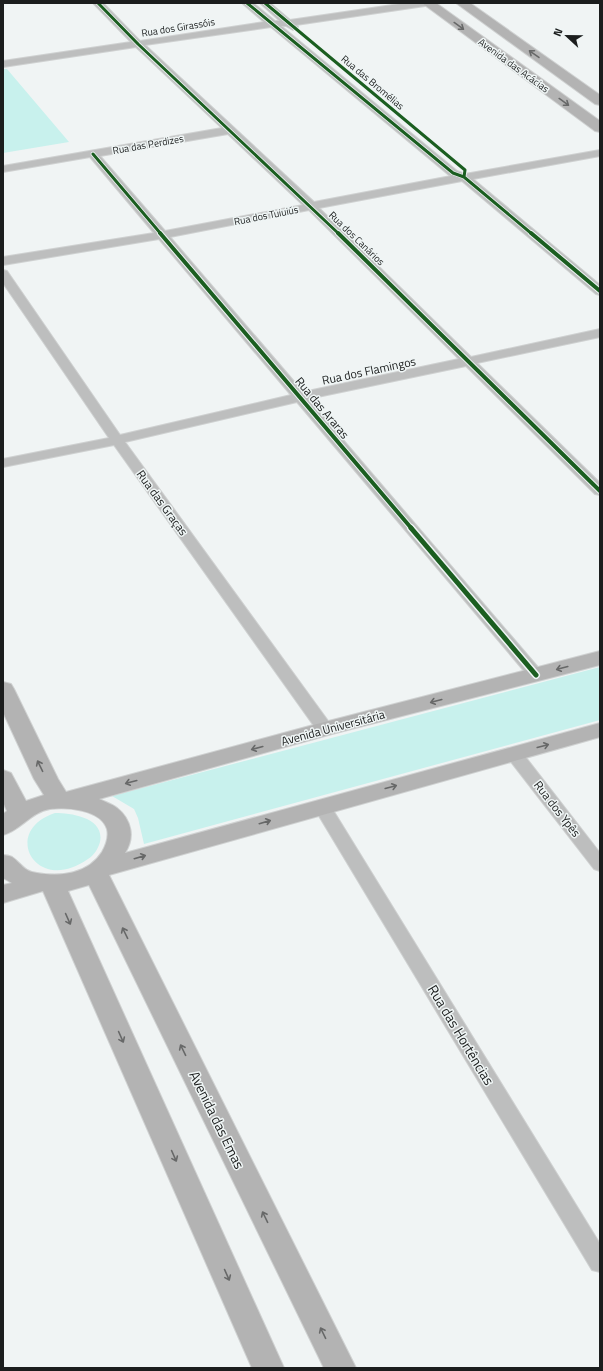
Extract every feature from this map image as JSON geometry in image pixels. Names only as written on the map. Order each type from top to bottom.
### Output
[{"type":"street","name":"Rua dos Canários","points":[[98,3],[138,44],[312,207],[469,360],[600,491]]},
{"type":"street","name":"Rua das Bromélias","points":[[247,3],[268,24],[453,173],[464,177],[600,291]]},
{"type":"street","name":"Rua das Bromélias","points":[[265,3],[464,170],[464,177]]},
{"type":"street","name":"Rua dos Girassóis","points":[[4,63],[268,24],[386,3]]},
{"type":"street","name":"Rua dos Girassóis","points":[[286,21],[426,3]]},
{"type":"street","name":"Avenida das Acácias","points":[[426,3],[600,128]]},
{"type":"street","name":"Avenida das Acácias","points":[[462,3],[600,101]]},
{"type":"street","name":"Rua das Perdizes","points":[[3,168],[231,130]]},
{"type":"street","name":"Rua dos Tuiuiús","points":[[3,261],[162,235],[464,177],[600,153]]},
{"type":"street","name":"Rua das Araras","points":[[93,154],[536,675]]},
{"type":"street","name":"Rua das Graças","points":[[3,274],[118,440],[325,729]]},
{"type":"street","name":"Rua dos Flamingos","points":[[3,463],[118,440],[300,397],[600,333]]},
{"type":"street","name":"Avenida Universitária","points":[[63,800],[325,729],[600,658]]},
{"type":"street","points":[[3,688],[46,779],[63,800]]},
{"type":"street","points":[[3,863],[7,869],[22,878],[47,883],[64,883],[81,879],[99,870],[322,806],[600,730]]},
{"type":"street","name":"Rua dos Ypês","points":[[514,754],[600,865]]},
{"type":"street","points":[[3,778],[11,818],[43,802],[63,800],[81,801],[97,806],[110,815],[118,826],[120,841],[115,855],[99,870]]},
{"type":"street","name":"Rua das Hortências","points":[[322,806],[600,1263]]},
{"type":"street","name":"Avenida das Emas","points":[[99,870],[340,1368]]},
{"type":"street","points":[[3,894],[47,883]]},
{"type":"street","points":[[47,883],[268,1368]]},
{"type":"shaded area","points":[[3,69],[7,69],[69,142],[3,153]]},
{"type":"shaded area","points":[[600,667],[600,720],[144,844],[138,818],[134,809],[112,796]]},
{"type":"shaded area","points":[[55,813],[70,814],[86,818],[97,827],[100,834],[100,842],[94,854],[88,859],[69,868],[53,870],[40,865],[31,857],[28,845],[30,833],[38,822]]},
{"type":"cycle path","points":[[98,3],[138,44],[312,207],[600,491]]},
{"type":"cycle path","points":[[247,3],[453,173],[464,177],[600,291]]},
{"type":"cycle path","points":[[265,3],[465,170],[464,177]]},
{"type":"cycle path","points":[[93,154],[536,675]]}]
